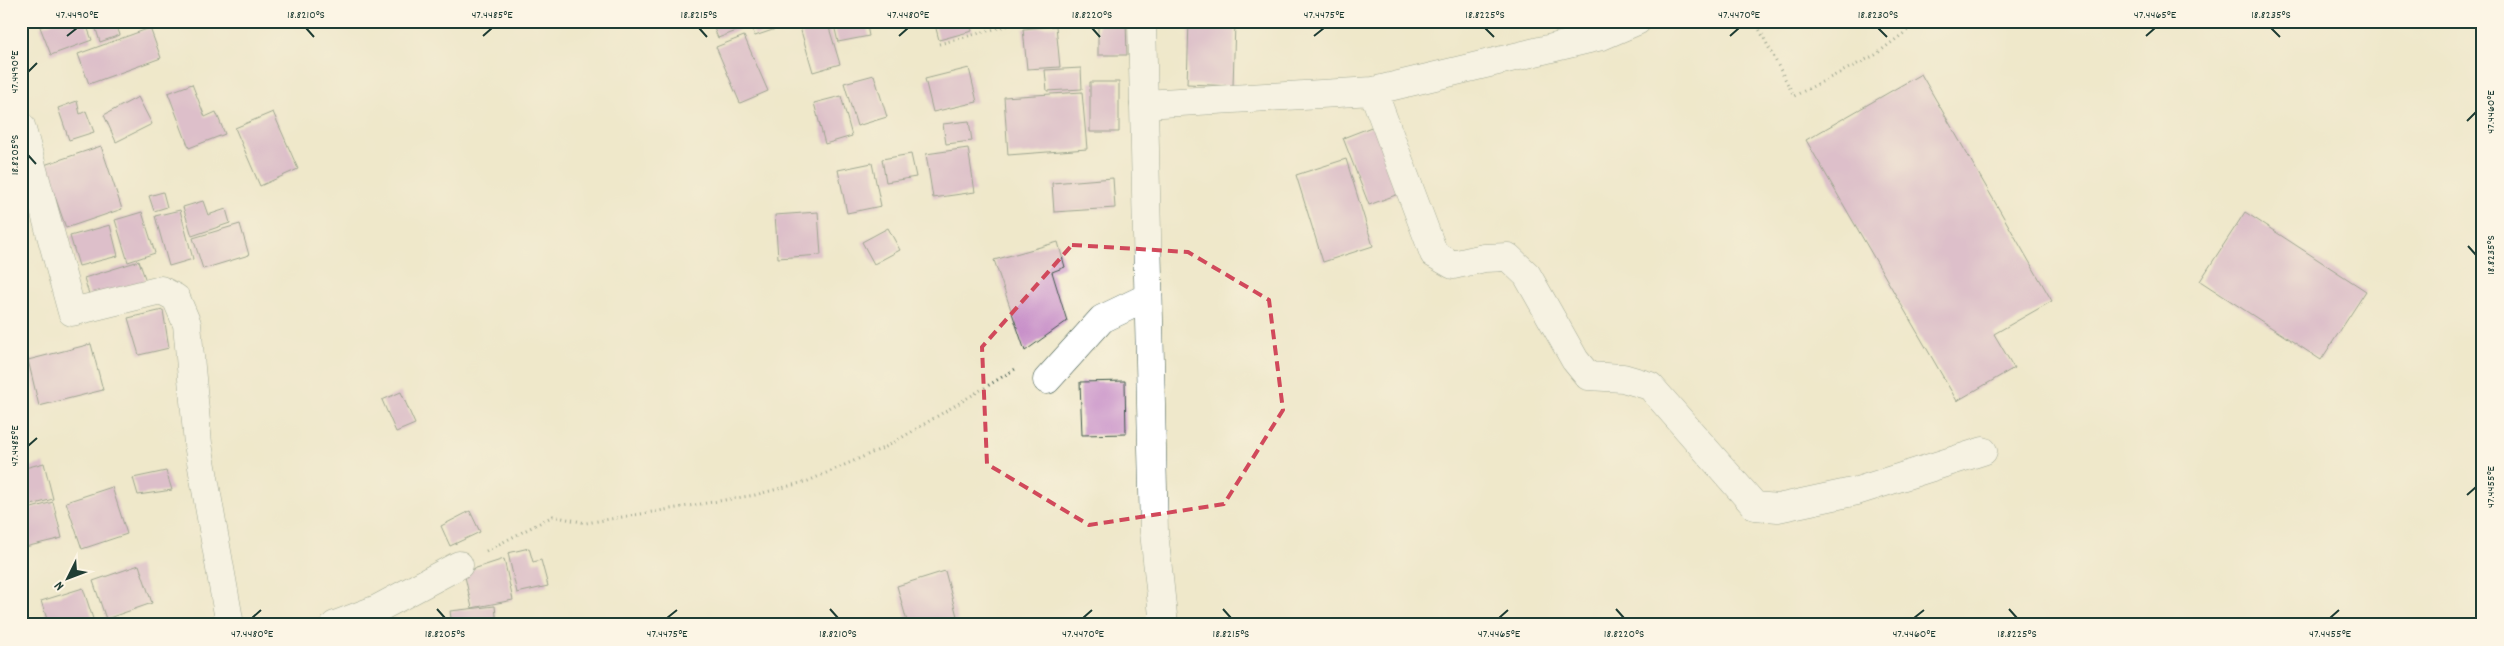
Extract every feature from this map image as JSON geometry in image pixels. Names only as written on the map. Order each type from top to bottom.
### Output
[{"type":"street","points":[[1142,21],[1154,532],[1164,625]]},
{"type":"street","points":[[1144,104],[1373,91],[1602,36],[1637,21]]},
{"type":"street","points":[[1373,91],[1434,254],[1453,266],[1484,258],[1508,257],[1527,275],[1575,360],[1588,376],[1623,378],[1650,386],[1755,506],[1778,508],[1857,491],[1983,451]]},
{"type":"street","points":[[21,126],[72,312],[161,290],[176,298],[187,324],[198,444],[230,625]]},
{"type":"street","points":[[1047,380],[1102,319],[1148,297]]},
{"type":"street","points":[[335,625],[376,609],[459,564]]},
{"type":"path","points":[[939,44],[1024,21]]},
{"type":"path","points":[[1755,21],[1794,96],[1875,55],[1920,21]]},
{"type":"path","points":[[459,564],[553,516],[586,523],[754,495],[808,481],[888,446],[992,385],[1022,365]]},
{"type":"highlighted area","points":[[1072,245],[1188,252],[1269,300],[1283,410],[1224,504],[1089,525],[987,464],[982,347]]},
{"type":"building","points":[[56,21],[85,21],[92,40],[51,55],[40,27]]},
{"type":"building","points":[[115,21],[120,35],[100,42],[95,26]]},
{"type":"building","points":[[711,21],[736,21],[739,30],[718,38]]},
{"type":"building","points":[[749,21],[789,21],[790,24],[755,36]]},
{"type":"building","points":[[806,21],[827,21],[840,64],[813,72],[799,24]]},
{"type":"building","points":[[833,21],[866,21],[869,36],[838,42]]},
{"type":"building","points":[[934,21],[969,21],[972,31],[939,40]]},
{"type":"building","points":[[1098,21],[1126,21],[1127,55],[1098,55]]},
{"type":"building","points":[[1189,21],[1235,23],[1233,86],[1187,84]]},
{"type":"building","points":[[1056,26],[1060,67],[1027,69],[1023,29]]},
{"type":"building","points":[[150,28],[161,58],[89,84],[78,54]]},
{"type":"building","points":[[744,36],[768,91],[740,103],[716,47]]},
{"type":"building","points":[[969,68],[977,102],[933,112],[925,79]]},
{"type":"building","points":[[1081,68],[1082,89],[1047,91],[1045,70]]},
{"type":"building","points":[[1921,74],[2052,301],[1994,334],[2014,368],[1957,401],[1806,140]]},
{"type":"building","points":[[874,75],[887,117],[857,126],[844,83]]},
{"type":"building","points":[[1090,82],[1119,82],[1119,132],[1090,132]]},
{"type":"building","points":[[192,84],[205,117],[216,112],[225,134],[189,148],[168,93]]},
{"type":"building","points":[[1082,92],[1087,149],[1008,155],[1004,97]]},
{"type":"building","points":[[841,96],[852,136],[825,144],[814,103]]},
{"type":"building","points":[[138,97],[152,124],[116,142],[104,115]]},
{"type":"building","points":[[77,101],[80,114],[86,111],[94,132],[69,140],[58,108]]},
{"type":"building","points":[[273,112],[298,169],[260,186],[235,128]]},
{"type":"building","points":[[969,121],[972,141],[946,144],[943,124]]},
{"type":"building","points":[[1374,126],[1401,193],[1369,205],[1343,138]]},
{"type":"building","points":[[101,146],[122,209],[66,228],[44,165]]},
{"type":"building","points":[[968,148],[975,192],[933,198],[926,154]]},
{"type":"building","points":[[911,154],[916,177],[886,182],[882,159]]},
{"type":"building","points":[[1346,159],[1373,246],[1323,262],[1296,175]]},
{"type":"building","points":[[872,163],[881,206],[847,213],[838,170]]},
{"type":"building","points":[[1113,178],[1115,208],[1054,212],[1052,183]]},
{"type":"building","points":[[163,192],[167,207],[154,211],[149,196]]},
{"type":"building","points":[[203,201],[208,215],[226,209],[230,223],[192,236],[183,207]]},
{"type":"building","points":[[180,210],[193,259],[169,266],[155,216]]},
{"type":"building","points":[[142,212],[155,253],[128,262],[115,220]]},
{"type":"building","points":[[818,212],[821,255],[778,258],[775,215]]},
{"type":"building","points":[[2245,212],[2366,291],[2321,360],[2200,281]]},
{"type":"building","points":[[240,224],[249,255],[203,269],[193,238]]},
{"type":"building","points":[[110,225],[118,256],[79,266],[70,236]]},
{"type":"building","points":[[888,228],[900,250],[874,264],[862,242]]},
{"type":"building","points":[[1058,242],[1065,267],[1052,272],[1067,321],[1025,351],[994,260]]},
{"type":"building","points":[[139,261],[146,281],[90,297],[84,278]]},
{"type":"building","points":[[163,310],[169,348],[139,355],[128,318]]},
{"type":"building","points":[[91,344],[103,390],[39,406],[28,360]]},
{"type":"building","points":[[1125,381],[1126,434],[1082,435],[1080,382]]},
{"type":"building","points":[[401,392],[415,424],[396,432],[382,400]]},
{"type":"building","points":[[44,463],[53,499],[21,508],[21,469]]},
{"type":"building","points":[[166,471],[172,490],[138,495],[133,478]]},
{"type":"building","points":[[112,487],[127,534],[82,549],[66,502]]},
{"type":"building","points":[[53,502],[62,538],[21,548],[21,511]]},
{"type":"building","points":[[470,511],[480,532],[450,546],[441,526]]},
{"type":"building","points":[[529,548],[533,562],[541,560],[548,586],[517,593],[508,553]]},
{"type":"building","points":[[504,559],[513,600],[472,608],[464,572]]},
{"type":"building","points":[[139,565],[152,603],[106,619],[93,581]]},
{"type":"building","points":[[945,571],[958,620],[945,625],[908,625],[897,586]]},
{"type":"building","points":[[83,588],[95,625],[49,625],[41,601]]},
{"type":"building","points":[[495,606],[497,625],[452,625],[450,611]]}]
